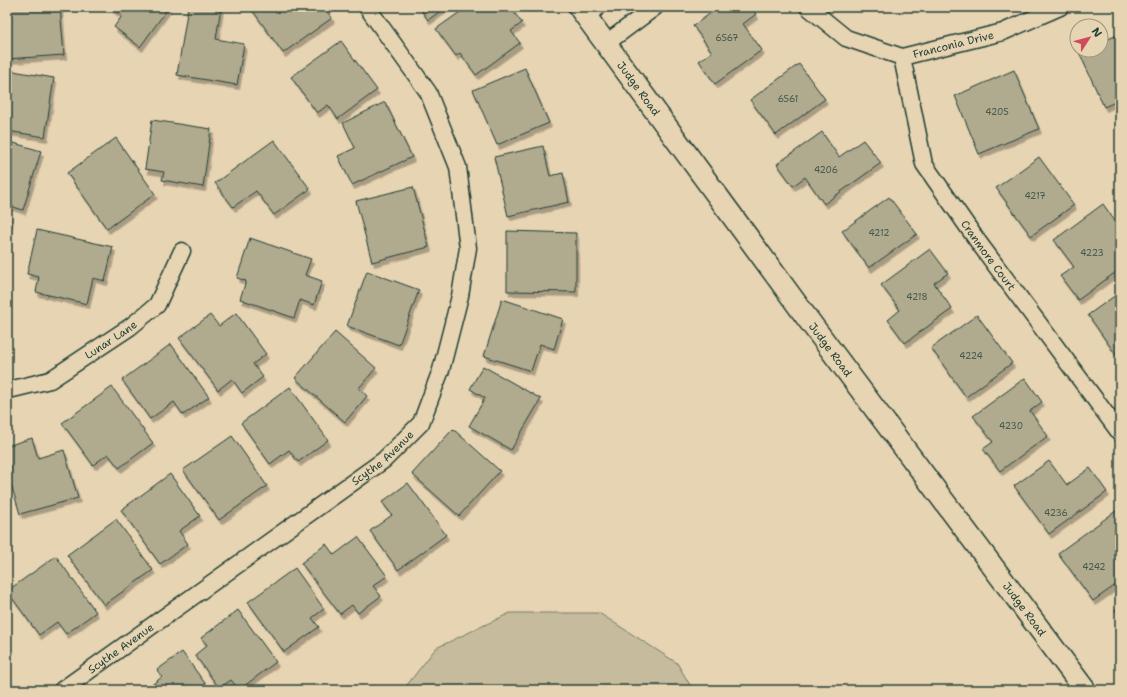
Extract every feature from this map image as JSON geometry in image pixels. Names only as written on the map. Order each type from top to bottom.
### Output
[{"type":"street","name":"Scythe Avenue","points":[[62,690],[384,460],[422,423],[441,370],[460,296],[468,248],[458,167],[428,92],[366,7]]},
{"type":"street","points":[[605,44],[655,7]]},
{"type":"street","name":"Franconia Drive","points":[[808,7],[846,38],[902,57],[1003,32],[1060,7]]},
{"type":"street","name":"Judge Road","points":[[588,10],[605,44],[807,318],[1085,690]]},
{"type":"street","name":"Cranmore Court","points":[[902,57],[924,164],[984,250],[1120,433]]},
{"type":"street","name":"Lunar Lane","points":[[7,388],[13,389],[50,380],[135,323],[157,305],[182,251]]},
{"type":"shaded area","points":[[510,613],[599,613],[677,663],[693,690],[403,690],[436,648]]},
{"type":"building","points":[[7,7],[60,7],[64,55],[7,59]]},
{"type":"building","points":[[109,7],[169,7],[140,47],[114,27],[122,16]]},
{"type":"building","points":[[188,7],[221,7],[216,39],[244,44],[237,85],[177,75]]},
{"type":"building","points":[[250,7],[324,7],[332,18],[283,53]]},
{"type":"building","points":[[419,7],[446,7],[428,20]]},
{"type":"building","points":[[467,7],[510,7],[522,23],[511,31],[520,43],[476,75],[460,53],[456,56],[436,29]]},
{"type":"building","points":[[719,7],[751,7],[756,14],[743,24],[762,50],[715,84],[699,61],[712,52],[693,26]]},
{"type":"building","points":[[1120,34],[1120,100],[1104,107],[1082,58],[1109,58],[1109,39]]},
{"type":"building","points":[[341,41],[377,90],[338,119],[328,105],[317,113],[291,77]]},
{"type":"building","points":[[799,64],[825,99],[776,135],[750,100]]},
{"type":"building","points":[[525,68],[549,123],[497,145],[473,90]]},
{"type":"building","points":[[7,70],[54,78],[45,137],[7,131]]},
{"type":"building","points":[[1014,70],[1039,129],[979,154],[955,96]]},
{"type":"building","points":[[385,102],[412,157],[352,185],[338,156],[355,148],[343,123]]},
{"type":"building","points":[[152,120],[211,129],[203,187],[162,180],[164,172],[145,169]]},
{"type":"building","points":[[822,132],[839,157],[863,140],[881,163],[824,204],[805,177],[793,186],[777,164]]},
{"type":"building","points":[[116,138],[155,194],[107,229],[67,173]]},
{"type":"building","points":[[274,140],[310,189],[274,215],[256,191],[233,207],[215,183]]},
{"type":"building","points":[[7,141],[41,151],[23,210],[7,205]]},
{"type":"building","points":[[543,146],[550,176],[563,173],[569,202],[508,216],[494,157]]},
{"type":"building","points":[[1039,157],[1074,205],[1031,236],[996,188]]},
{"type":"building","points":[[413,187],[429,247],[372,262],[356,201]]},
{"type":"building","points":[[889,197],[917,234],[869,268],[842,231]]},
{"type":"building","points":[[1103,204],[1120,228],[1120,269],[1078,300],[1060,276],[1074,267],[1054,240]]},
{"type":"building","points":[[7,217],[11,218],[7,234]]},
{"type":"building","points":[[37,230],[113,247],[105,281],[93,278],[87,304],[36,292],[39,277],[27,274]]},
{"type":"building","points":[[507,231],[576,233],[576,292],[507,291]]},
{"type":"building","points":[[250,238],[311,259],[305,275],[322,281],[314,305],[300,300],[294,318],[240,299],[246,281],[237,278]]},
{"type":"building","points":[[930,249],[948,273],[934,283],[952,309],[905,343],[888,320],[900,310],[881,285]]},
{"type":"building","points":[[367,271],[419,290],[399,345],[347,326]]},
{"type":"building","points":[[1120,292],[1120,352],[1116,355],[1088,315]]},
{"type":"building","points":[[502,299],[563,319],[554,349],[540,344],[531,371],[484,356]]},
{"type":"building","points":[[236,313],[266,354],[253,364],[263,377],[242,393],[232,379],[218,390],[179,338],[210,315],[219,326]]},
{"type":"building","points":[[977,315],[1012,363],[966,397],[931,348]]},
{"type":"building","points":[[335,332],[376,368],[359,388],[367,396],[345,422],[295,378]]},
{"type":"building","points":[[171,344],[209,397],[183,415],[174,402],[150,419],[122,380]]},
{"type":"building","points":[[483,366],[541,399],[511,450],[469,426],[485,398],[470,389]]},
{"type":"building","points":[[1025,378],[1042,402],[1030,411],[1048,436],[1000,471],[983,449],[993,442],[973,416]]},
{"type":"building","points":[[112,387],[153,443],[119,468],[108,454],[93,465],[62,423]]},
{"type":"building","points":[[290,387],[328,440],[298,462],[289,450],[270,464],[241,423]]},
{"type":"building","points":[[453,429],[500,471],[459,516],[412,474]]},
{"type":"building","points":[[232,436],[267,486],[219,520],[183,470]]},
{"type":"building","points":[[32,438],[38,458],[64,450],[78,498],[20,514],[7,471],[7,446]]},
{"type":"building","points":[[1049,461],[1067,485],[1090,468],[1107,492],[1049,534],[1014,486]]},
{"type":"building","points":[[170,474],[200,516],[179,531],[188,544],[160,564],[121,510]]},
{"type":"building","points":[[408,483],[446,535],[398,570],[370,531],[392,515],[382,502]]},
{"type":"building","points":[[1120,508],[1120,582],[1093,601],[1058,553]]},
{"type":"building","points":[[116,519],[153,570],[104,605],[67,555]]},
{"type":"building","points":[[358,537],[387,576],[373,586],[381,596],[358,613],[352,605],[340,614],[301,563],[326,544],[334,555]]},
{"type":"building","points":[[56,556],[96,612],[66,634],[57,622],[39,635],[7,591]]},
{"type":"building","points":[[295,568],[324,609],[312,618],[319,627],[284,652],[248,602]]},
{"type":"building","points":[[1120,606],[1120,616],[1115,610]]},
{"type":"building","points":[[238,610],[276,662],[239,690],[231,680],[219,688],[195,655],[207,645],[201,638]]},
{"type":"building","points":[[182,652],[210,690],[145,690],[162,677],[157,670]]}]
